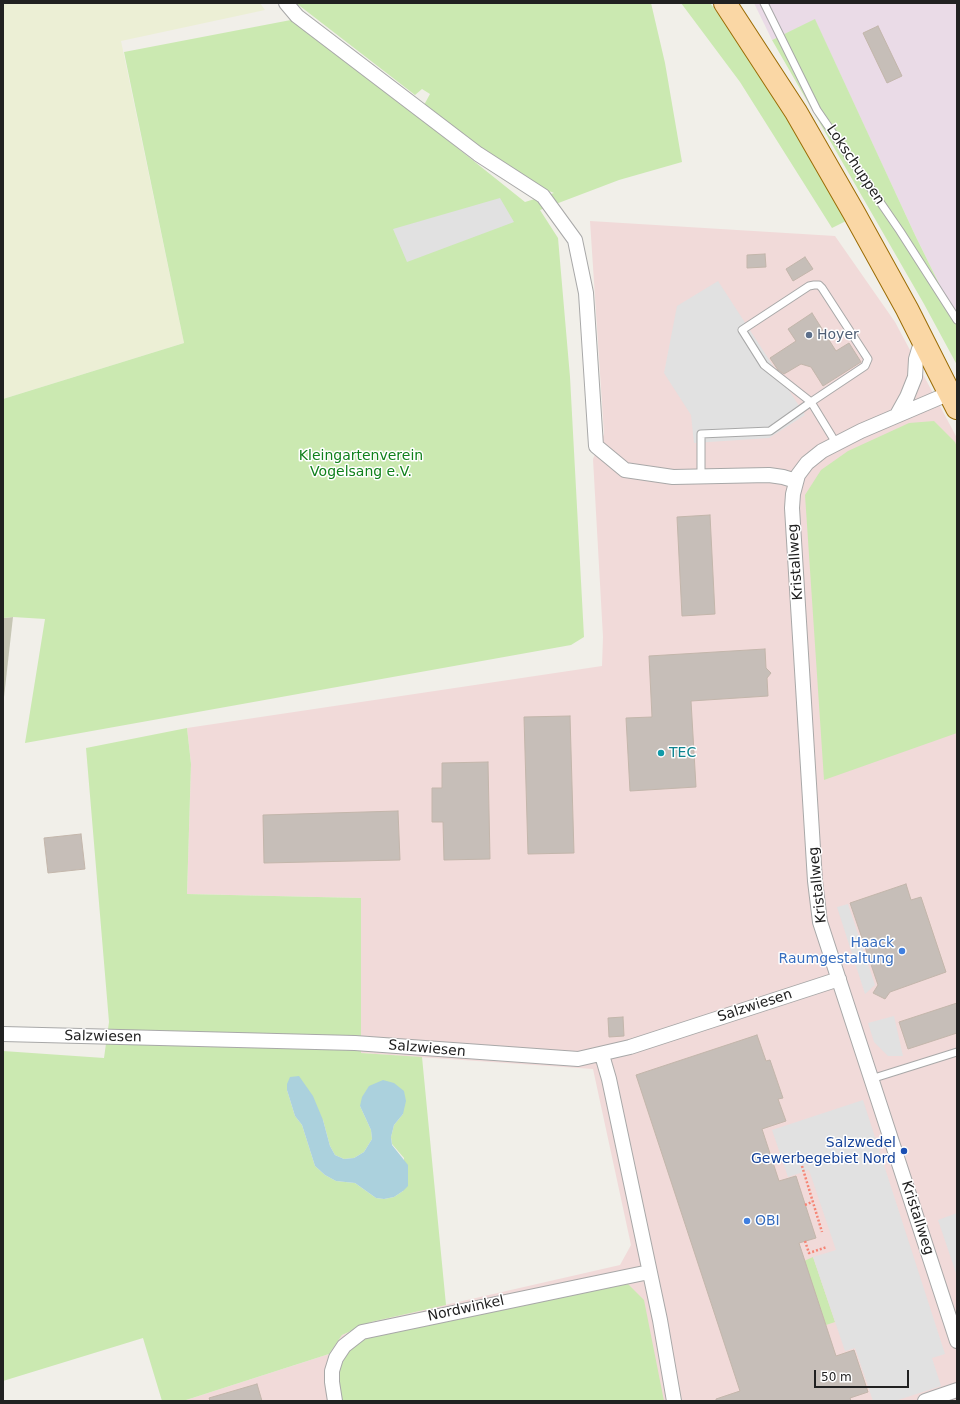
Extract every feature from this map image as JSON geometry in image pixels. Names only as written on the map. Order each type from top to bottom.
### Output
[{"type":"main road","points":[[725,3],[761,57],[809,135],[876,250],[953,400]]},
{"type":"street","points":[[286,3],[297,16],[478,154],[543,196],[575,240],[586,293],[596,446],[625,470],[673,477],[769,475],[796,481]]},
{"type":"street","points":[[897,415],[907,397],[915,377],[916,359],[922,339]]},
{"type":"street","name":"Kristallweg","points":[[953,400],[897,415],[836,443],[807,463],[796,481],[792,508],[817,910],[957,1341]]},
{"type":"street","name":"Salzwiesen","points":[[3,1034],[355,1043],[553,1059],[578,1059],[602,1055],[839,979]]},
{"type":"street","points":[[602,1055],[609,1079],[674,1401]]},
{"type":"street","name":"Nordwinkel","points":[[335,1401],[332,1371],[336,1358],[344,1346],[362,1332],[649,1272]]},
{"type":"street","points":[[925,1401],[957,1390]]},
{"type":"lane","name":"Lokschuppen","points":[[764,3],[817,110],[900,231],[957,320]]},
{"type":"lane","points":[[701,476],[701,434],[770,431],[811,402],[865,366],[868,359],[822,288],[819,285],[814,285],[809,286],[742,330],[764,365],[811,402],[836,443]]},
{"type":"lane","points":[[871,1079],[957,1052]]},
{"type":"path","points":[[802,1166],[822,1232]]},
{"type":"path","points":[[805,1205],[812,1202]]},
{"type":"path","points":[[805,1241],[809,1253],[827,1247]]},
{"type":"shaded area","points":[[3,3],[260,3],[265,10],[121,41],[184,343],[3,399]]},
{"type":"shaded area","points":[[754,3],[957,3],[957,320],[915,235],[815,20],[772,40]]},
{"type":"shaded area","points":[[500,198],[514,222],[407,262],[393,229]]},
{"type":"shaded area","points":[[590,221],[835,236],[895,322],[957,438],[957,1401],[183,1401],[329,1354],[342,1335],[371,1322],[620,1265],[631,1245],[593,1069],[361,1053],[361,898],[187,894],[191,764],[187,728],[602,666],[603,637],[593,459],[604,434]]},
{"type":"shaded area","points":[[718,281],[805,415],[769,438],[694,443],[691,415],[664,373],[677,306]]},
{"type":"shaded area","points":[[13,617],[3,706],[3,618]]},
{"type":"shaded area","points":[[848,904],[875,985],[865,994],[837,907]]},
{"type":"shaded area","points":[[894,1016],[903,1056],[888,1056],[874,1042],[868,1023]]},
{"type":"shaded area","points":[[863,1100],[945,1354],[932,1358],[941,1386],[895,1401],[873,1401],[855,1348],[845,1351],[813,1257],[836,1250],[809,1170],[788,1177],[772,1130]]},
{"type":"shaded area","points":[[957,1213],[957,1276],[938,1220]]},
{"type":"green space","name":"Kleingartenverein Vogelsang e.V.","points":[[296,3],[651,3],[665,63],[682,162],[619,180],[540,210],[558,238],[570,377],[584,637],[571,645],[25,743],[45,619],[13,617],[3,618],[3,399],[184,343],[124,52],[296,19],[525,202],[554,193],[544,189],[488,154],[424,105],[430,94],[422,89],[415,95]]},
{"type":"green space","points":[[681,3],[710,3],[760,69],[848,220],[832,228],[740,82]]},
{"type":"green space","points":[[815,19],[915,235],[957,320],[957,365],[924,304],[772,40]]},
{"type":"green space","points":[[934,421],[955,442],[957,447],[957,733],[824,780],[805,495],[821,470],[848,451],[909,423]]},
{"type":"green space","points":[[187,728],[191,764],[187,894],[361,898],[361,1053],[422,1057],[446,1305],[371,1322],[342,1335],[329,1354],[183,1401],[162,1401],[143,1338],[3,1381],[3,1051],[104,1058],[109,1022],[86,748]],"holes":[[[287,1090],[323,1120],[330,1146],[335,1155],[344,1159],[354,1158],[364,1152],[372,1139],[371,1130],[360,1106],[403,1114],[394,1125],[391,1137],[392,1144],[404,1158],[403,1191],[394,1197],[384,1199],[376,1198],[355,1183],[336,1181],[325,1175],[315,1166],[302,1125],[295,1116]]]},
{"type":"green space","points":[[813,1257],[835,1322],[826,1325],[804,1261]]},
{"type":"green space","points":[[628,1284],[644,1300],[664,1401],[339,1401],[338,1373],[349,1348],[376,1332]]},
{"type":"water","points":[[299,1076],[313,1096],[323,1120],[330,1146],[335,1155],[344,1159],[354,1158],[364,1152],[372,1139],[371,1130],[360,1106],[362,1097],[369,1086],[383,1080],[394,1083],[404,1091],[406,1101],[403,1114],[394,1125],[391,1137],[392,1145],[408,1165],[408,1186],[403,1191],[394,1197],[384,1199],[376,1198],[355,1183],[336,1181],[325,1175],[315,1166],[302,1125],[295,1116],[287,1090],[287,1084],[290,1077]]},
{"type":"building","points":[[878,26],[902,76],[887,83],[863,33]]},
{"type":"building","points":[[765,254],[766,267],[747,268],[747,255]]},
{"type":"building","points":[[805,257],[813,269],[793,281],[786,269]]},
{"type":"building","points":[[812,313],[836,351],[849,343],[861,362],[823,386],[811,367],[801,364],[784,374],[778,370],[770,358],[796,341],[788,329]]},
{"type":"building","points":[[710,515],[715,614],[682,616],[677,517]]},
{"type":"building","name":"TEC","points":[[765,649],[766,668],[771,673],[767,678],[768,696],[691,701],[696,787],[630,791],[626,718],[652,717],[649,656]]},
{"type":"building","points":[[570,716],[574,853],[528,854],[524,717]]},
{"type":"building","points":[[488,762],[490,859],[444,860],[443,822],[432,822],[432,788],[442,788],[442,763]]},
{"type":"building","points":[[398,811],[400,860],[264,863],[263,815]]},
{"type":"building","points":[[81,834],[85,869],[48,873],[44,838]]},
{"type":"building","name":"Haack Raumgestaltung","points":[[906,884],[911,900],[921,897],[946,972],[890,992],[885,999],[873,993],[878,985],[850,903]]},
{"type":"building","points":[[957,1003],[957,1033],[908,1049],[899,1022]]},
{"type":"building","points":[[623,1017],[624,1036],[609,1037],[608,1018]]},
{"type":"building","name":"OBI","points":[[757,1035],[766,1061],[770,1060],[783,1098],[778,1099],[786,1121],[762,1129],[779,1181],[796,1176],[816,1238],[799,1243],[836,1356],[854,1350],[868,1392],[850,1398],[851,1401],[716,1401],[716,1399],[740,1391],[636,1075]]},
{"type":"building","points":[[257,1384],[262,1401],[210,1401],[209,1398]]},
{"type":"place","name":"Hoyer","points":[[809,335]]},
{"type":"place","name":"TEC","points":[[661,753]]},
{"type":"place","name":"Haack Raumgestaltung","points":[[902,951]]},
{"type":"place","name":"Salzwedel Gewerbegebiet Nord","points":[[904,1151]]},
{"type":"place","name":"OBI","points":[[747,1221]]}]
